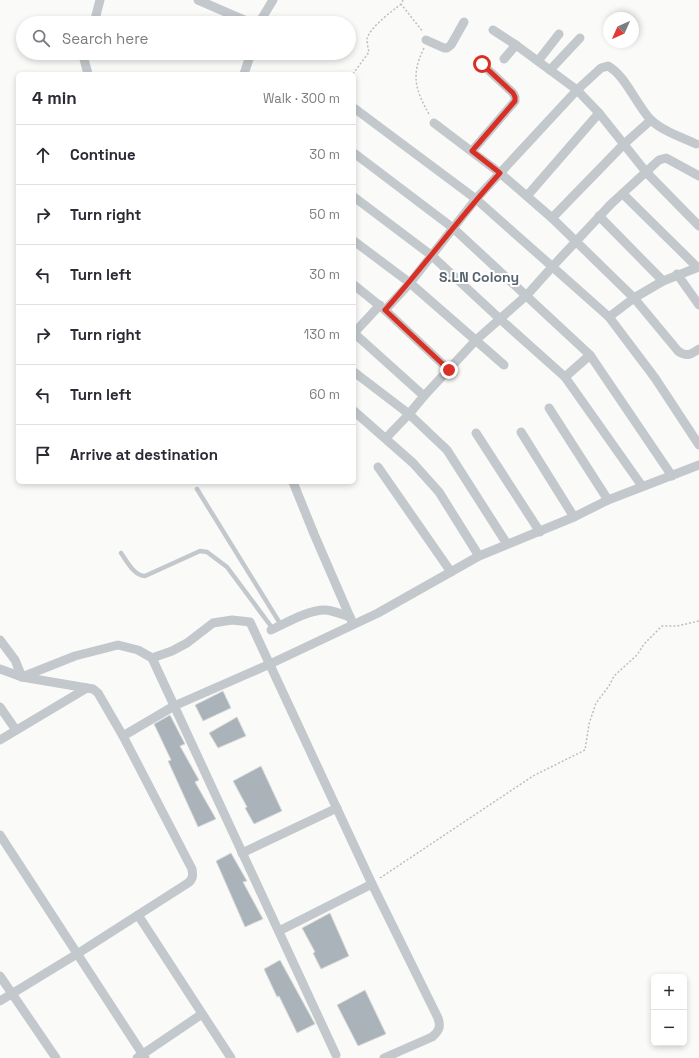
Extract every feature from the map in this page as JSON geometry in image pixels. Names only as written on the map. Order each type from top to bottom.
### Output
[{"type":"street","points":[[96,16],[100,0]]},
{"type":"street","points":[[198,0],[235,16]]},
{"type":"street","points":[[264,16],[273,0]]},
{"type":"street","points":[[426,40],[447,48],[464,22]]},
{"type":"street","points":[[493,30],[577,90],[599,113],[646,172],[699,226]]},
{"type":"street","points":[[538,61],[559,34]]},
{"type":"street","points":[[550,70],[580,38]]},
{"type":"street","points":[[504,59],[516,45]]},
{"type":"street","points":[[84,60],[87,72]]},
{"type":"street","points":[[245,72],[249,60]]},
{"type":"street","points":[[472,151],[515,101],[513,93],[482,64]]},
{"type":"street","points":[[356,331],[410,282],[476,199],[577,90],[602,68],[608,66],[619,74],[638,104],[651,120],[673,134],[698,143]]},
{"type":"street","points":[[356,109],[476,199],[609,317],[655,378],[699,445]]},
{"type":"street","points":[[527,196],[599,113]]},
{"type":"street","points":[[552,218],[624,144],[651,120]]},
{"type":"street","points":[[434,123],[500,173],[552,218],[634,298],[678,351],[684,355],[688,355],[699,349]]},
{"type":"street","points":[[356,155],[453,228],[527,295],[590,356],[672,476]]},
{"type":"street","points":[[386,438],[476,340],[527,295],[599,216],[659,160],[664,158],[699,176]]},
{"type":"street","points":[[609,317],[634,298],[663,281],[677,274],[698,267],[623,194]]},
{"type":"street","points":[[356,198],[432,255],[565,377],[642,486]]},
{"type":"street","points":[[599,216],[663,281]]},
{"type":"street","points":[[356,242],[410,282],[504,365]]},
{"type":"street","points":[[677,274],[699,305]]},
{"type":"street","points":[[356,287],[383,308],[449,370]]},
{"type":"street","points":[[356,335],[424,396]]},
{"type":"street","points":[[565,377],[590,356]]},
{"type":"street","points":[[356,374],[409,414],[447,450],[507,544]]},
{"type":"street","points":[[549,408],[608,500]]},
{"type":"street","points":[[356,413],[413,462],[439,492],[479,556]]},
{"type":"street","points":[[521,432],[574,518]]},
{"type":"street","points":[[476,433],[540,532]]},
{"type":"street","points":[[123,736],[174,706],[270,664],[352,621],[378,613],[479,556],[574,518],[608,500],[699,465]]},
{"type":"street","points":[[378,467],[451,572]]},
{"type":"street","points":[[294,484],[352,621]]},
{"type":"street","points":[[275,628],[316,611],[335,612],[352,621]]},
{"type":"street","points":[[152,658],[172,651],[187,643],[213,623],[232,620],[250,622],[372,884],[440,1024],[438,1032],[432,1037],[384,1058]]},
{"type":"street","points":[[0,640],[15,660],[22,677]]},
{"type":"street","points":[[22,677],[76,656],[118,645],[138,650],[152,658],[336,1055]]},
{"type":"street","points":[[0,668],[22,677],[93,689],[98,693],[123,736],[192,869],[193,874],[192,879],[188,883],[0,1001]]},
{"type":"street","points":[[0,740],[87,688]]},
{"type":"street","points":[[0,707],[16,730]]},
{"type":"street","points":[[242,853],[337,808]]},
{"type":"street","points":[[0,835],[141,1057],[202,1014]]},
{"type":"street","points":[[279,931],[372,884]]},
{"type":"street","points":[[138,915],[231,1058]]},
{"type":"street","points":[[0,976],[56,1058]]},
{"type":"lane","points":[[196,489],[275,628]]},
{"type":"lane","points":[[121,553],[137,574],[145,576],[200,550],[208,552],[227,567],[275,628]]},
{"type":"path","points":[[354,72],[369,52],[367,42],[368,37],[380,21],[401,4],[403,0]]},
{"type":"path","points":[[401,4],[424,34],[426,40],[418,60],[415,83],[418,94],[434,123]]},
{"type":"path","points":[[372,884],[533,776],[585,750],[589,724],[596,703],[609,686],[614,676],[637,655],[644,644],[662,626],[677,626],[699,621]]},
{"type":"building","points":[[223,691],[231,708],[203,721],[195,705]]},
{"type":"building","points":[[170,715],[185,744],[180,746],[199,780],[195,782],[216,819],[198,827],[168,761],[171,760],[154,724]]},
{"type":"building","points":[[237,717],[246,736],[218,748],[209,733]]},
{"type":"building","points":[[261,766],[282,811],[254,824],[233,781]]},
{"type":"building","points":[[231,853],[247,881],[243,882],[263,919],[245,927],[216,861]]},
{"type":"building","points":[[330,913],[349,956],[321,969],[313,953],[315,952],[302,928]]},
{"type":"building","points":[[280,960],[315,1024],[297,1033],[279,996],[277,997],[264,969]]},
{"type":"building","points":[[365,990],[386,1034],[358,1046],[337,1005]]},
{"type":"district","name":"S.LN Colony","points":[[479,277]]},
{"type":"route","points":[[449,370],[385,310],[410,282],[476,199],[500,173],[472,151],[515,101],[515,97],[513,93],[482,64]]}]
